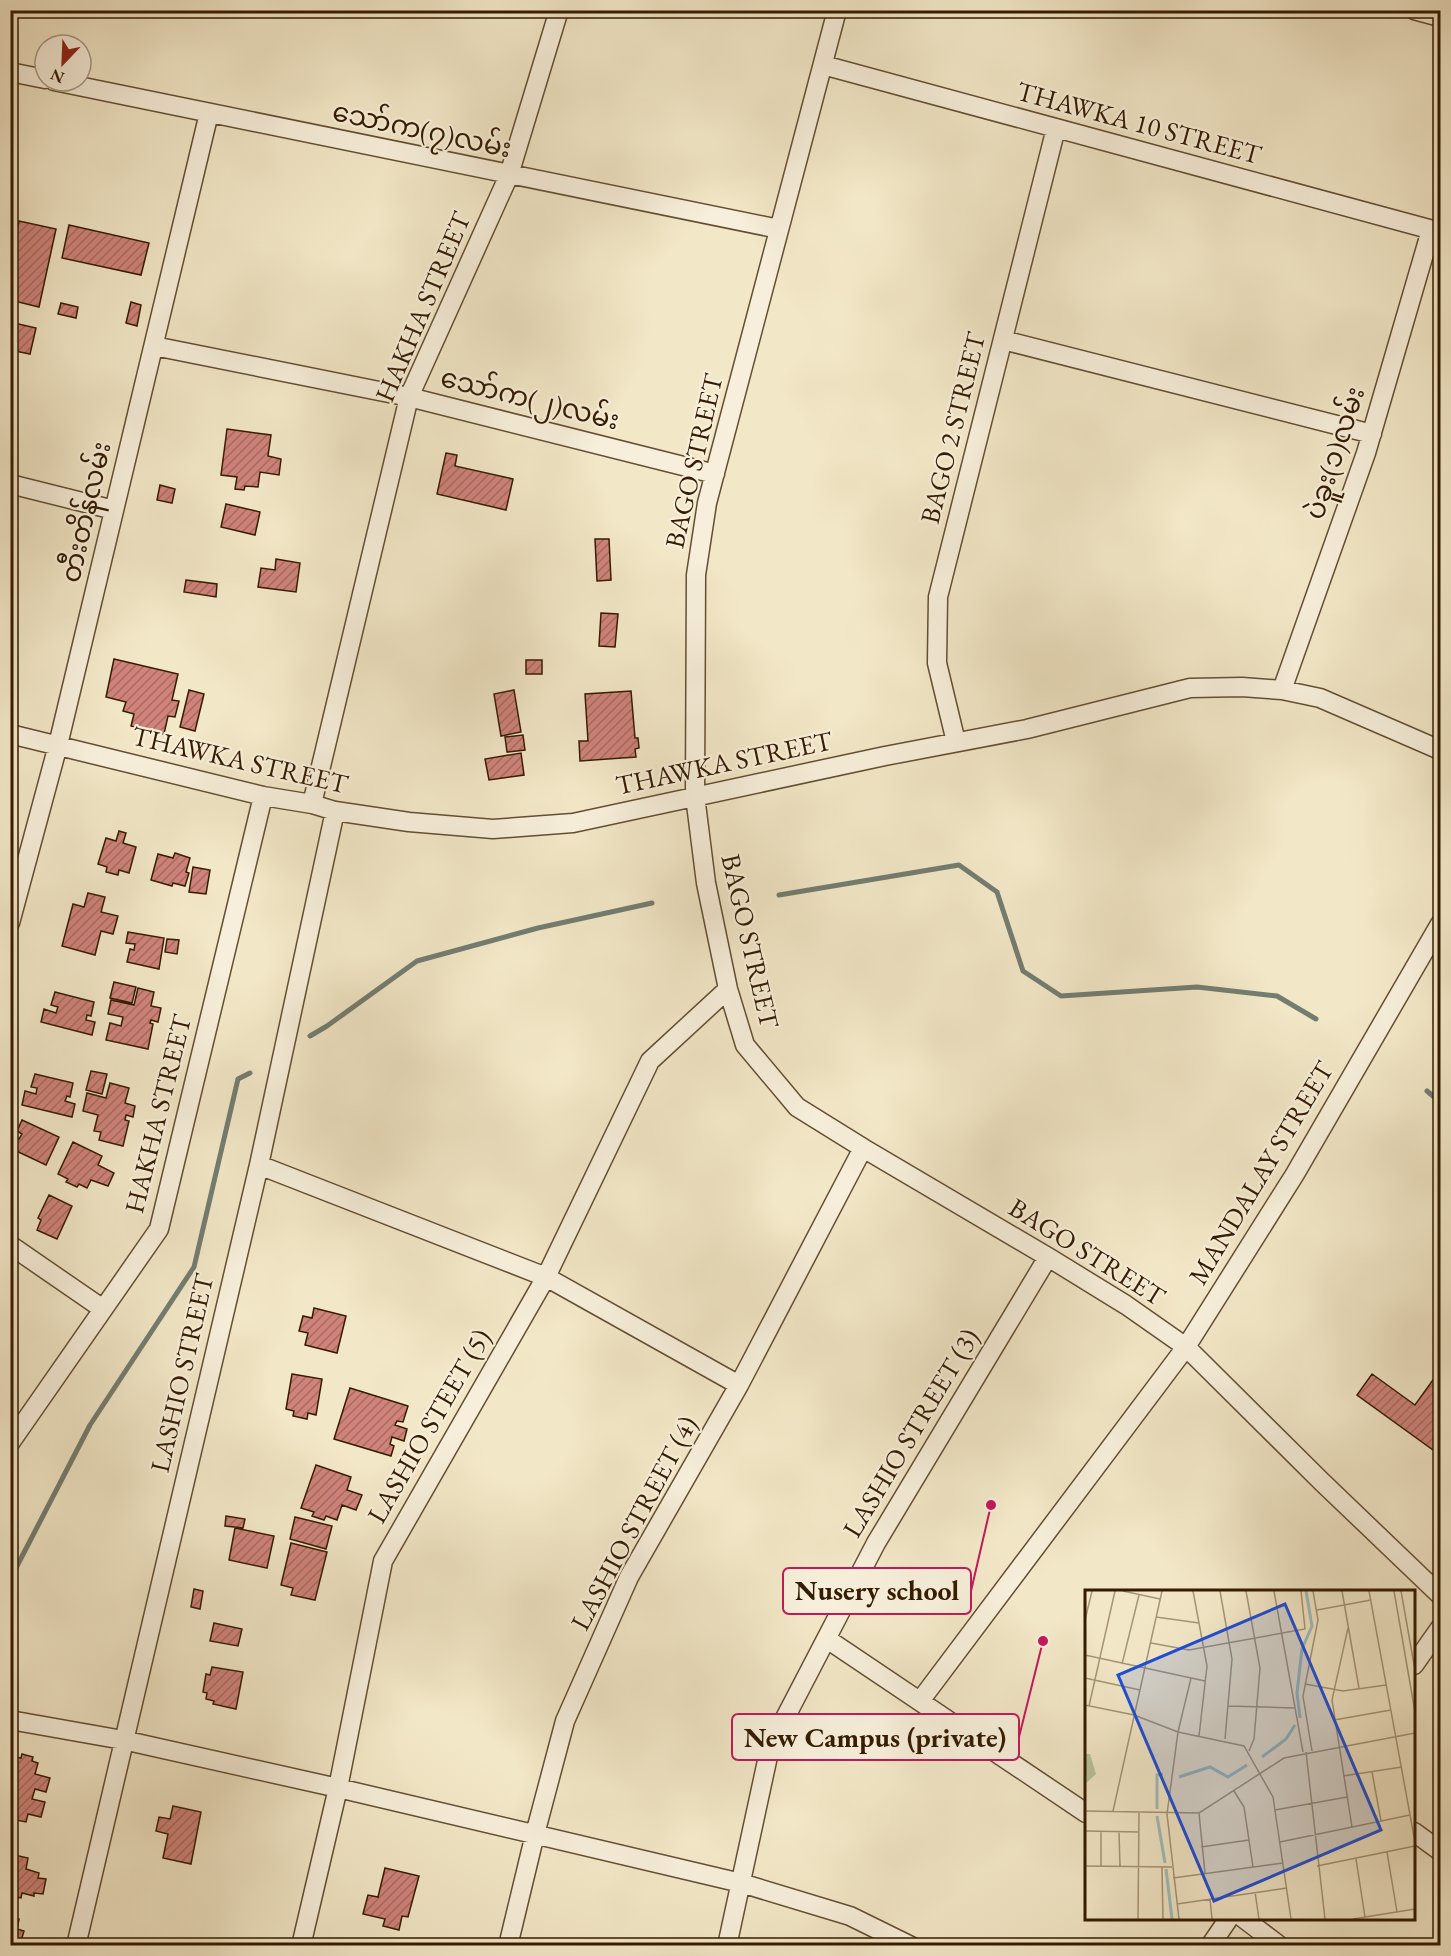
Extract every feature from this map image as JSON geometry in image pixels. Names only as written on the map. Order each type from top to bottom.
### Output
[{"type":"street","name":"HAKHA STREET","points":[[312,804],[410,397],[509,175],[559,10]]},
{"type":"street","name":"BAGO STREET","points":[[837,10],[707,504],[696,575],[695,796],[706,883],[728,989],[745,1045],[797,1107],[1126,1305],[1186,1347],[1440,1595]]},
{"type":"street","points":[[1414,10],[1440,17]]},
{"type":"street","name":"THAWKA 10 STREET","points":[[823,65],[1436,231]]},
{"type":"street","points":[[10,72],[33,77]]},
{"type":"street","name":"သော်က(၇)လမ်း","points":[[93,89],[779,229]]},
{"type":"street","name":"တီးတိန်လမ်း","points":[[10,922],[58,745],[209,113]]},
{"type":"street","name":"BAGO 2 STREET","points":[[956,742],[937,663],[938,597],[1056,128]]},
{"type":"street","name":"ပဲခူး(၁)လမ်း","points":[[1282,690],[1372,434],[1436,231]]},
{"type":"street","points":[[1003,340],[1372,434]]},
{"type":"street","name":"သော်က(၂)လမ်း","points":[[154,346],[410,397],[715,474]]},
{"type":"street","points":[[10,484],[114,510]]},
{"type":"street","name":"THAWKA STREET","points":[[10,734],[263,796],[312,804],[335,812],[410,822],[493,828],[573,823],[1027,729],[1190,688],[1242,687],[1282,690],[1320,699],[1440,750]]},
{"type":"street","name":"HAKHA STREET","points":[[10,1443],[159,1229],[263,796]]},
{"type":"street","name":"LASHIO STREET","points":[[76,1946],[260,1165],[335,812]]},
{"type":"street","name":"MANDALAY STREET","points":[[920,1701],[1186,1347],[1295,1174],[1440,924]]},
{"type":"street","name":"LASHIO STEET (5)","points":[[301,1946],[338,1788],[383,1561],[546,1277],[650,1061],[728,989]]},
{"type":"street","name":"LASHIO STREET (4)","points":[[508,1946],[565,1721],[629,1577],[739,1385],[863,1148]]},
{"type":"street","points":[[260,1165],[546,1277],[739,1385]]},
{"type":"street","points":[[10,1245],[103,1309]]},
{"type":"street","name":"LASHIO STREET (3)","points":[[727,1946],[770,1747],[876,1543],[1048,1257]]},
{"type":"street","points":[[1415,1662],[1440,1628]]},
{"type":"street","points":[[827,1639],[1085,1812]]},
{"type":"street","points":[[10,1720],[123,1740],[741,1883],[850,1916],[911,1946]]},
{"type":"street","points":[[1415,1833],[1440,1851]]},
{"type":"street","points":[[1210,1946],[1228,1920]]},
{"type":"street","points":[[1246,1920],[1280,1946]]},
{"type":"building","points":[[10,156],[17,158],[10,187]]},
{"type":"building","points":[[19,221],[56,229],[39,307],[10,300],[10,259]]},
{"type":"building","points":[[69,225],[149,243],[141,275],[62,258]]},
{"type":"building","points":[[131,302],[141,305],[137,326],[126,323]]},
{"type":"building","points":[[61,303],[78,307],[76,318],[58,314]]},
{"type":"building","points":[[10,322],[36,328],[30,354],[10,350]]},
{"type":"building","points":[[227,429],[271,435],[268,456],[281,459],[279,475],[260,472],[258,487],[245,486],[244,490],[235,489],[237,477],[221,475]]},
{"type":"building","points":[[446,453],[457,455],[455,466],[513,479],[506,510],[437,494]]},
{"type":"building","points":[[160,485],[175,489],[172,503],[157,500]]},
{"type":"building","points":[[226,504],[260,512],[255,535],[221,527]]},
{"type":"building","points":[[595,539],[609,539],[611,580],[597,581]]},
{"type":"building","points":[[276,559],[300,563],[296,592],[258,587],[261,568],[275,570]]},
{"type":"building","points":[[186,580],[217,584],[216,597],[184,592]]},
{"type":"building","points":[[601,613],[618,614],[615,647],[599,646]]},
{"type":"building","points":[[114,659],[178,674],[172,700],[179,701],[175,717],[168,716],[164,734],[131,726],[134,714],[123,711],[126,702],[106,697]]},
{"type":"building","points":[[526,660],[542,660],[542,674],[526,674]]},
{"type":"building","points":[[189,690],[204,694],[195,731],[180,727]]},
{"type":"building","points":[[514,690],[521,732],[501,736],[494,694]]},
{"type":"building","points":[[631,691],[635,738],[638,738],[639,748],[635,749],[636,757],[580,761],[579,741],[588,741],[585,694]]},
{"type":"building","points":[[523,735],[525,750],[507,752],[505,737]]},
{"type":"building","points":[[521,753],[524,775],[489,780],[485,759]]},
{"type":"building","points":[[119,831],[126,833],[123,843],[136,847],[129,873],[119,870],[118,875],[106,872],[107,867],[98,864],[106,838],[116,841]]},
{"type":"building","points":[[175,853],[190,858],[185,886],[173,883],[172,886],[151,880],[158,854],[173,858]]},
{"type":"building","points":[[193,867],[210,870],[206,894],[189,892]]},
{"type":"building","points":[[88,893],[105,897],[101,912],[118,916],[113,934],[101,931],[95,955],[62,946],[73,904],[84,907]]},
{"type":"building","points":[[128,932],[164,938],[159,969],[127,962],[130,949],[134,950],[135,944],[126,943]]},
{"type":"building","points":[[167,939],[179,940],[177,954],[165,952]]},
{"type":"building","points":[[114,982],[136,987],[132,1003],[110,998]]},
{"type":"building","points":[[138,988],[154,992],[151,1006],[161,1008],[158,1022],[151,1020],[150,1023],[153,1024],[148,1049],[106,1040],[110,1023],[121,1026],[123,1017],[108,1014],[111,1000],[134,1005]]},
{"type":"building","points":[[55,992],[94,1002],[91,1016],[87,1015],[86,1020],[95,1022],[92,1035],[41,1022],[44,1009],[56,1013],[58,1007],[51,1005]]},
{"type":"building","points":[[91,1071],[107,1074],[102,1094],[86,1090]]},
{"type":"building","points":[[35,1074],[73,1083],[70,1097],[67,1096],[65,1101],[75,1104],[72,1117],[22,1105],[25,1091],[36,1094],[37,1088],[31,1087]]},
{"type":"building","points":[[110,1083],[129,1088],[125,1103],[135,1106],[133,1117],[126,1115],[125,1120],[129,1121],[123,1146],[99,1140],[101,1132],[94,1131],[98,1115],[83,1111],[87,1093],[106,1098]]},
{"type":"building","points":[[22,1120],[59,1137],[46,1165],[10,1148],[12,1135],[19,1139],[22,1134],[17,1131]]},
{"type":"building","points":[[73,1142],[102,1156],[98,1165],[114,1173],[108,1186],[91,1180],[87,1188],[79,1184],[77,1187],[66,1182],[68,1179],[58,1174]]},
{"type":"building","points":[[49,1195],[72,1206],[57,1239],[37,1230],[41,1220],[38,1218]]},
{"type":"building","points":[[314,1308],[346,1316],[337,1353],[305,1345],[308,1333],[299,1331],[303,1316],[312,1318]]},
{"type":"building","points":[[1440,1370],[1440,1455],[1357,1395],[1372,1374],[1415,1405]]},
{"type":"building","points":[[292,1374],[322,1379],[316,1415],[308,1413],[307,1419],[293,1416],[294,1411],[286,1409]]},
{"type":"building","points":[[350,1388],[408,1406],[403,1422],[397,1421],[395,1425],[407,1429],[404,1441],[392,1437],[390,1444],[394,1446],[391,1456],[334,1439]]},
{"type":"building","points":[[316,1465],[351,1477],[347,1490],[362,1495],[356,1510],[342,1505],[337,1520],[326,1516],[324,1520],[312,1516],[314,1512],[301,1508]]},
{"type":"building","points":[[226,1516],[245,1519],[243,1528],[225,1526]]},
{"type":"building","points":[[295,1517],[332,1526],[326,1549],[290,1539]]},
{"type":"building","points":[[235,1528],[274,1536],[267,1568],[229,1560]]},
{"type":"building","points":[[291,1543],[327,1552],[315,1600],[291,1595],[293,1588],[281,1585]]},
{"type":"building","points":[[194,1589],[203,1591],[200,1609],[191,1607]]},
{"type":"building","points":[[214,1623],[242,1629],[238,1646],[210,1641]]},
{"type":"building","points":[[212,1667],[243,1672],[236,1709],[213,1704],[214,1701],[206,1699],[207,1693],[203,1692],[206,1674],[210,1675]]},
{"type":"building","points":[[22,1754],[33,1757],[32,1761],[38,1763],[35,1774],[50,1778],[46,1792],[35,1789],[32,1799],[45,1802],[41,1817],[28,1814],[26,1822],[10,1819],[12,1810],[10,1809],[10,1758],[11,1756],[21,1758]]},
{"type":"building","points":[[173,1806],[201,1812],[191,1864],[163,1858],[168,1834],[156,1831],[159,1817],[170,1819]]},
{"type":"building","points":[[10,1854],[28,1858],[26,1869],[39,1873],[38,1878],[46,1879],[43,1894],[34,1893],[34,1896],[22,1893],[21,1898],[10,1896]]},
{"type":"building","points":[[385,1868],[419,1876],[408,1917],[402,1916],[399,1930],[383,1926],[385,1919],[363,1914],[368,1895],[378,1897]]},
{"type":"building","points":[[10,1917],[19,1919],[17,1929],[24,1931],[21,1941],[15,1939],[13,1945],[10,1944]]},
{"type":"waterway","points":[[779,895],[959,865],[997,892],[1023,971],[1061,996],[1197,987],[1277,996],[1316,1019]]},
{"type":"waterway","points":[[310,1036],[417,961],[538,928],[652,903]]},
{"type":"waterway","points":[[10,1574],[16,1568],[90,1425],[194,1267],[238,1079],[250,1073]]},
{"type":"waterway","points":[[1427,1091],[1440,1102]]},
{"type":"place","name":"Nusery school","points":[[991,1505]]},
{"type":"place","name":"New Campus (private)","points":[[1043,1641]]}]
